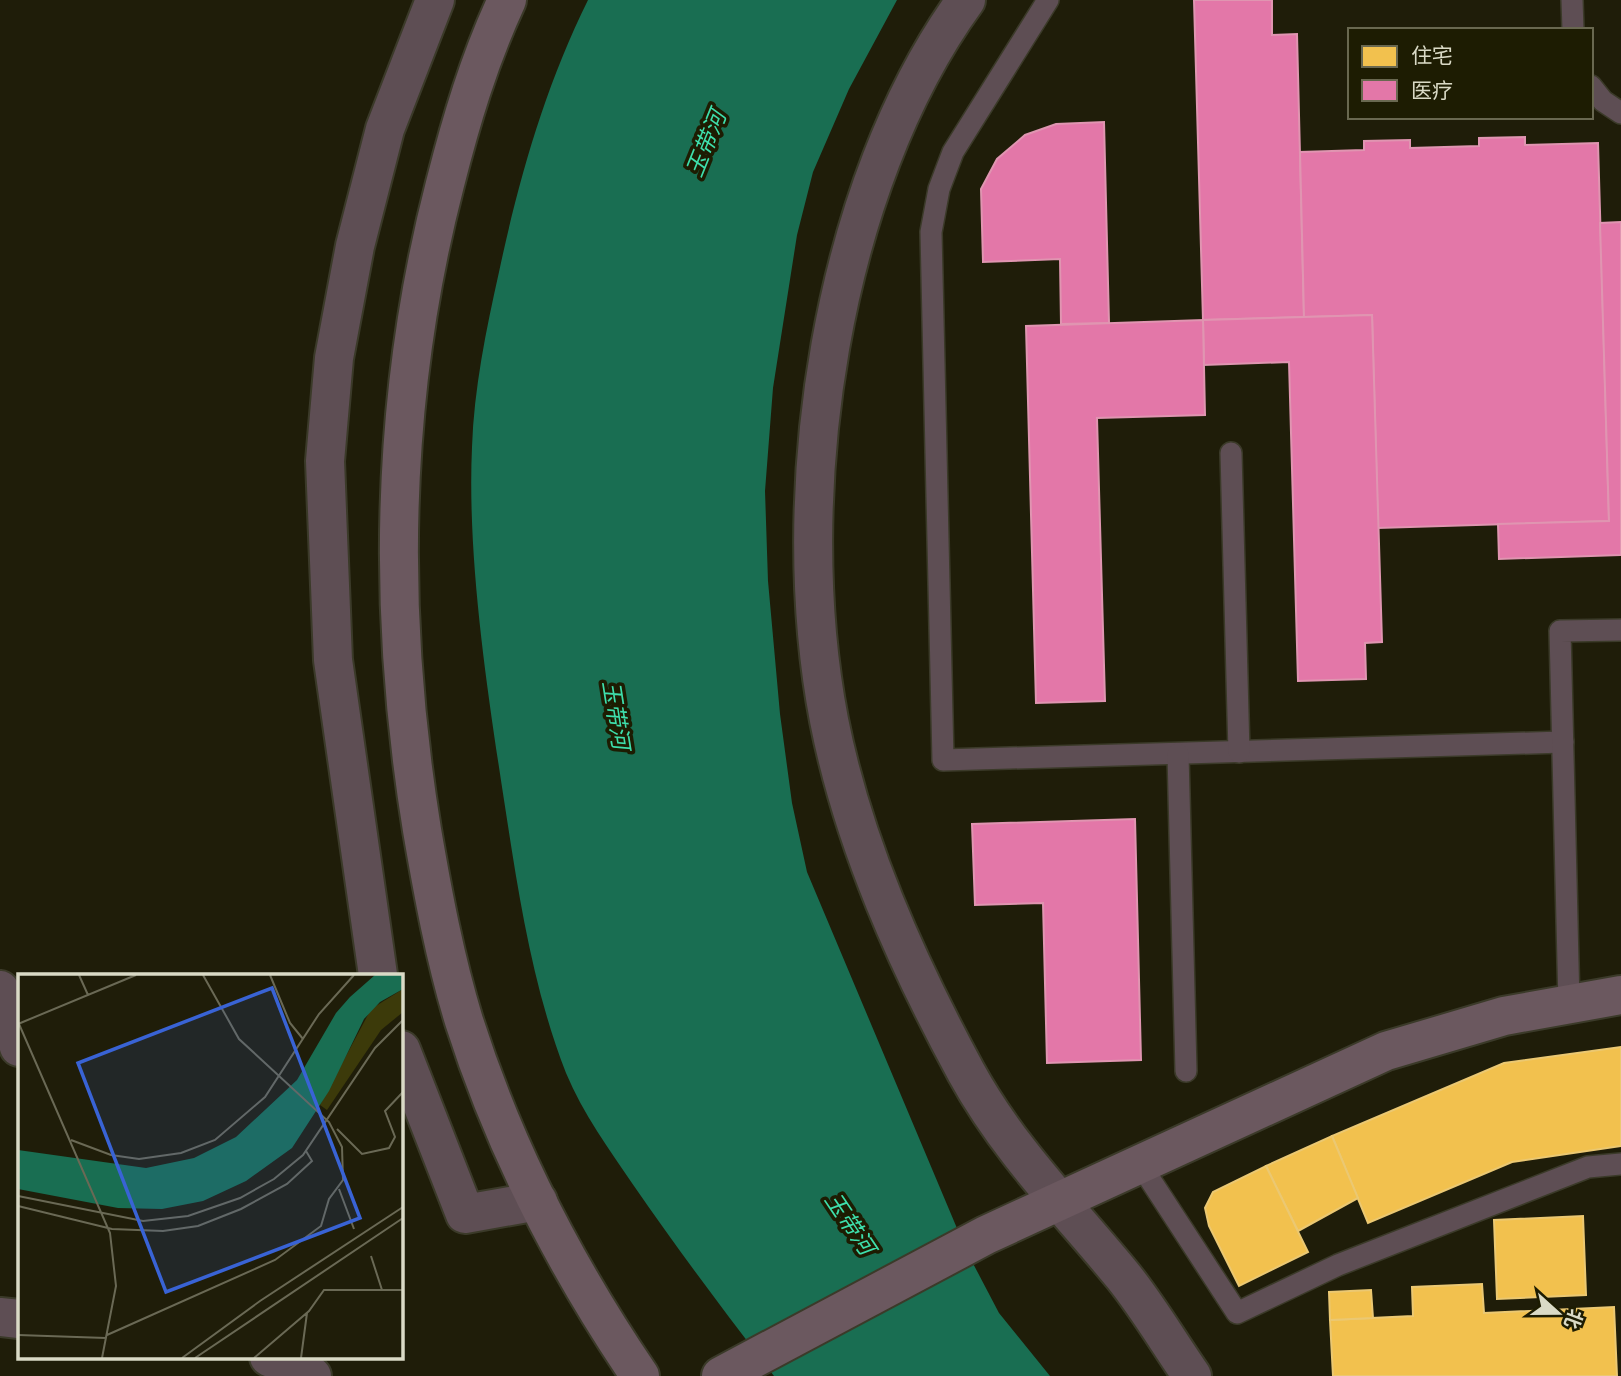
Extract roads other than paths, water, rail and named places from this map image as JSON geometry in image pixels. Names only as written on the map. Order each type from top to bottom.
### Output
[{"type":"street","points":[[378,974],[333,660],[325,461],[334,358],[355,246],[385,129],[435,0]]},
{"type":"street","points":[[507,0],[466,103],[435,223],[416,317],[402,430],[398,574],[415,784],[441,931],[463,1018],[490,1096],[538,1201],[580,1281],[640,1376]]},
{"type":"street","points":[[966,0],[939,41],[887,150],[854,242],[839,303],[821,425],[817,477],[816,614],[830,723],[847,793],[875,873],[911,958],[967,1073],[1009,1143],[1126,1280],[1192,1376]]},
{"type":"street","points":[[0,990],[18,1043]]},
{"type":"street","points":[[733,1369],[986,1235],[1387,1051],[1504,1016],[1621,995]]},
{"type":"street","points":[[402,1053],[464,1214],[538,1201]]},
{"type":"street","points":[[0,1317],[18,1319]]},
{"type":"street","points":[[271,1358],[312,1376]]},
{"type":"lane","points":[[1048,0],[953,152],[939,189],[931,232],[943,760],[1563,742]]},
{"type":"lane","points":[[1572,0],[1573,28]]},
{"type":"lane","points":[[1593,88],[1603,101],[1621,113]]},
{"type":"lane","points":[[1231,453],[1239,751]]},
{"type":"lane","points":[[1569,1004],[1560,631],[1621,630]]},
{"type":"lane","points":[[1178,754],[1186,1071]]},
{"type":"lane","points":[[1140,1164],[1237,1313],[1338,1265],[1538,1186],[1588,1167],[1621,1164]]},
{"type":"water","name":"玉带河","points":[[588,0],[897,0],[849,89],[813,172],[797,235],[773,388],[765,491],[768,581],[780,714],[792,803],[807,872],[967,1252],[999,1313],[1050,1376],[774,1376],[685,1258],[606,1145],[573,1088],[554,1040],[535,972],[521,903],[491,714],[475,578],[472,447],[481,360],[515,202],[546,100]]}]
